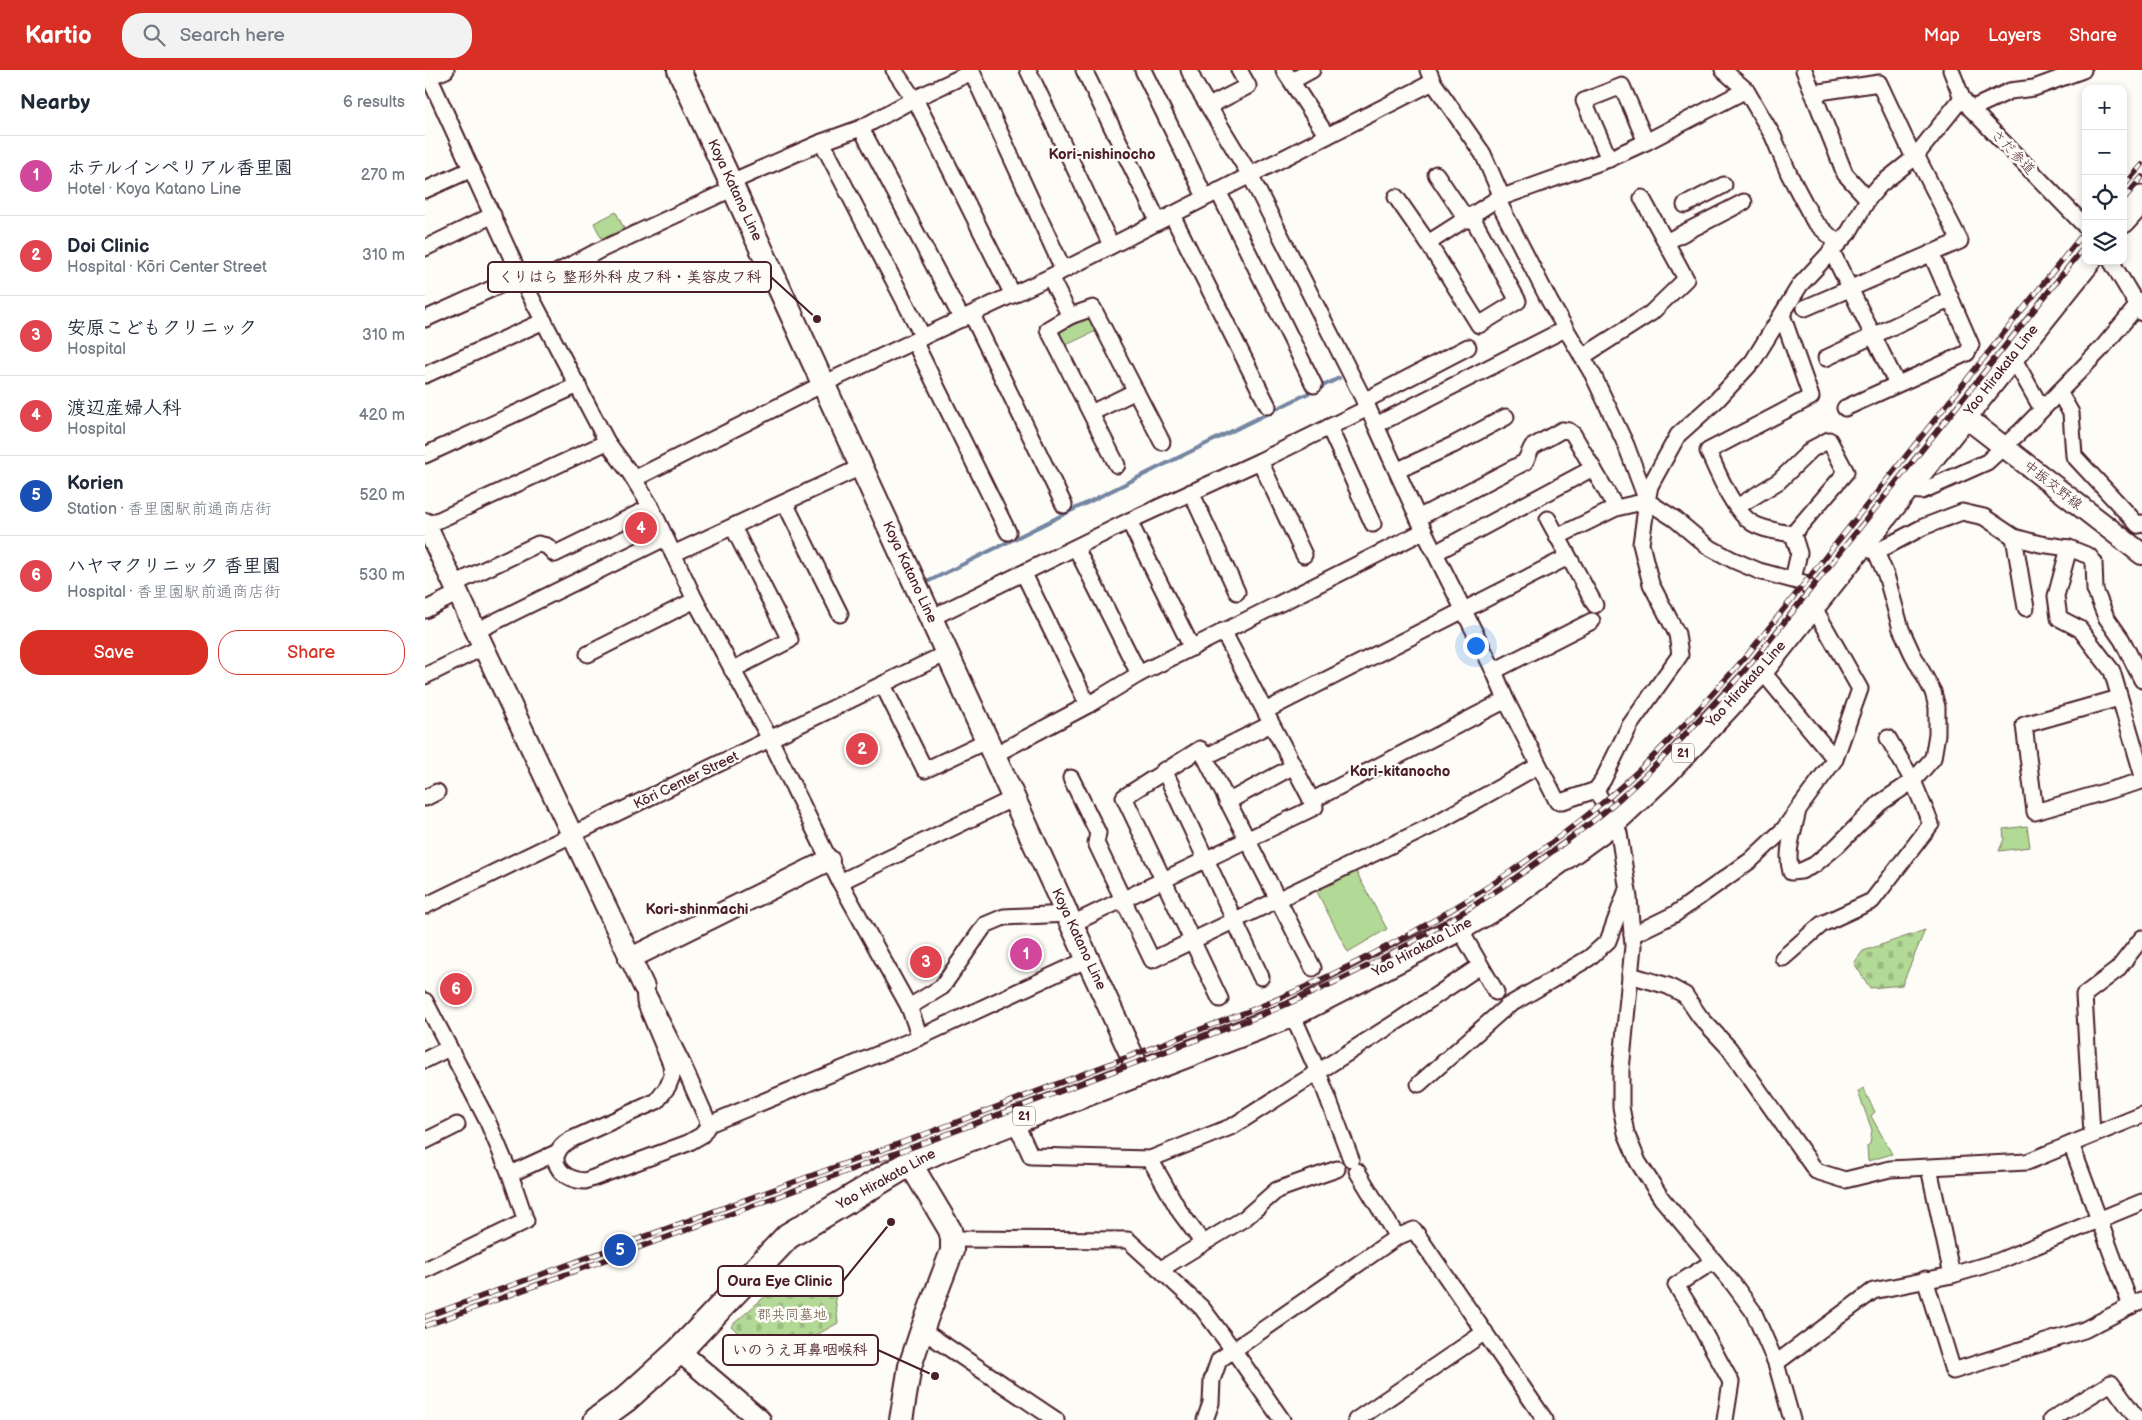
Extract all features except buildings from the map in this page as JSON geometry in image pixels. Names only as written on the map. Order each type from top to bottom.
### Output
[{"type":"main road","name":"Koya Katano Line","points":[[679,70],[1140,1073]]},
{"type":"main road","points":[[2127,216],[2142,199]]},
{"type":"main road","name":"Yao Hirakata Line","points":[[597,1420],[626,1399],[679,1351],[788,1236],[910,1163],[1014,1120],[1292,1014],[1498,906],[1614,821],[1663,774],[1761,670],[1808,591],[1869,549],[1906,490],[2085,265]]},
{"type":"main road","points":[[901,1420],[910,1366],[921,1330],[952,1251],[950,1230],[910,1163]]},
{"type":"street","points":[[426,71],[439,73],[446,70]]},
{"type":"street","points":[[1027,70],[1111,245]]},
{"type":"street","points":[[1084,70],[1158,221]]},
{"type":"street","points":[[1143,70],[1314,385]]},
{"type":"street","points":[[1189,70],[1195,84],[1250,175],[1366,405],[1398,470],[1421,525],[1494,671],[1538,766],[1557,801],[1563,801],[1595,790],[1603,780],[1630,725],[1680,655],[1677,634],[1651,584],[1641,544],[1650,486],[1678,435],[1717,400],[1753,362],[1800,285],[1849,232],[1868,199],[1880,185],[1915,157],[1966,104],[2010,91],[2035,88],[2083,70]]},
{"type":"street","points":[[1209,106],[1248,86],[1239,70]]},
{"type":"street","points":[[1312,70],[1288,75],[1327,136]]},
{"type":"street","points":[[1723,70],[1746,90],[1773,136],[1789,174],[1814,221],[1834,247],[1851,288],[1897,384]]},
{"type":"street","points":[[1804,70],[1845,174],[1868,199]]},
{"type":"street","name":"さだ参道","points":[[1951,70],[1966,104],[2082,223]]},
{"type":"street","points":[[426,71],[524,282],[607,442],[634,479],[651,507],[695,600],[770,739],[840,882],[909,1007],[920,1037]]},
{"type":"street","points":[[896,71],[914,99],[1013,295]]},
{"type":"street","points":[[425,319],[524,282],[598,251],[822,142],[861,128],[971,71],[1056,273],[1070,316]]},
{"type":"street","points":[[634,479],[823,384],[1013,295],[1172,215],[1327,136],[1430,76],[1483,154],[1500,198],[1565,329],[1593,375],[1627,445],[1647,501],[1675,519],[1707,546],[1733,560],[1808,591]]},
{"type":"street","points":[[1805,308],[1960,241],[1915,157],[1879,83],[1813,93]]},
{"type":"street","points":[[1609,159],[1584,101],[1622,86],[1647,142]]},
{"type":"street","points":[[1428,244],[1500,198],[1609,159],[1647,142],[1746,90]]},
{"type":"street","points":[[861,128],[967,317],[1064,505]]},
{"type":"street","points":[[822,142],[918,339],[1007,532]]},
{"type":"street","points":[[425,190],[472,169]]},
{"type":"street","points":[[1396,197],[1479,324],[1499,313],[1518,301],[1469,218],[1436,174]]},
{"type":"street","points":[[1685,205],[1724,184]]},
{"type":"street","points":[[1710,192],[1722,213]]},
{"type":"street","points":[[1582,358],[1651,313],[1686,279],[1642,198]]},
{"type":"street","points":[[1666,242],[1744,202]]},
{"type":"street","points":[[425,248],[493,215]]},
{"type":"street","points":[[1172,215],[1268,406]]},
{"type":"street","points":[[1845,408],[1967,353],[1971,345],[1931,253]]},
{"type":"street","points":[[2113,265],[2138,308],[2142,326]]},
{"type":"street","points":[[1826,358],[1951,299]]},
{"type":"street","points":[[1117,465],[1048,329],[1070,316],[1093,308],[1162,442]]},
{"type":"street","points":[[1906,490],[1922,491],[1980,466],[2005,447],[2102,348],[2138,308]]},
{"type":"street","points":[[1782,315],[1811,397],[1708,451],[1737,507],[1752,523],[1793,534]]},
{"type":"street","points":[[425,375],[544,321]]},
{"type":"street","points":[[1376,425],[1565,329]]},
{"type":"street","points":[[931,618],[1129,521],[1329,427],[1468,347]]},
{"type":"street","points":[[2011,356],[2042,409]]},
{"type":"street","points":[[425,455],[578,386]]},
{"type":"street","points":[[1091,413],[1136,391]]},
{"type":"street","points":[[2059,392],[2071,413],[2074,456],[2140,524],[2123,540]]},
{"type":"street","name":"中振交野線","points":[[1964,416],[2142,554]]},
{"type":"street","points":[[1398,470],[1453,446],[1505,417]]},
{"type":"street","points":[[1329,427],[1373,524]]},
{"type":"street","points":[[883,685],[925,770],[991,748],[1088,705],[1139,674],[1192,648],[1421,525],[1525,462],[1532,447],[1562,430],[1573,434],[1616,508]]},
{"type":"street","points":[[1737,507],[1779,481],[1812,449],[1829,440],[1846,472],[1793,534]]},
{"type":"street","points":[[607,442],[426,524],[431,547],[456,588],[573,835],[629,959],[683,1065],[709,1124]]},
{"type":"street","points":[[1260,461],[1304,555]]},
{"type":"street","points":[[673,554],[861,466]]},
{"type":"street","points":[[1435,553],[1593,468]]},
{"type":"street","points":[[1191,492],[1237,592]]},
{"type":"street","points":[[1557,537],[1616,508],[1647,501]]},
{"type":"street","points":[[785,503],[841,614]]},
{"type":"street","points":[[425,610],[456,588],[538,544],[547,546],[555,554],[651,507]]},
{"type":"street","points":[[1798,810],[1788,862],[1791,872],[1801,871],[1814,865],[1843,841],[1880,803],[1913,782],[1933,758],[1937,734],[1937,707],[1933,692],[1901,629],[1892,593],[1869,549],[1962,512],[1984,517],[2015,537],[2040,544],[2069,548],[2089,556],[2094,562],[2095,590],[2106,617],[2123,640],[2142,680]]},
{"type":"street","points":[[1548,519],[1595,605]]},
{"type":"street","points":[[1129,521],[1192,648]]},
{"type":"street","points":[[732,670],[790,640],[733,527]]},
{"type":"street","points":[[1632,936],[1675,914],[1751,860],[1784,829],[1835,759],[1860,689],[1808,591],[1793,534]]},
{"type":"street","points":[[2015,537],[2026,608]]},
{"type":"street","points":[[425,676],[480,639],[665,538]]},
{"type":"street","points":[[1076,548],[1139,674]]},
{"type":"street","points":[[2069,548],[2056,596],[2059,618],[2080,629],[2112,671],[2142,772]]},
{"type":"street","points":[[1205,757],[1268,717],[1463,610],[1568,557]]},
{"type":"street","points":[[1023,574],[1088,705]]},
{"type":"street","points":[[587,654],[695,600]]},
{"type":"street","points":[[1494,671],[1592,620]]},
{"type":"street","points":[[909,1007],[942,987],[985,925],[1004,917],[1070,919],[1122,900],[1315,807],[1223,631]]},
{"type":"street","name":"Kōri Center Street","points":[[425,906],[947,654]]},
{"type":"street","points":[[1761,670],[1835,759]]},
{"type":"street","points":[[2119,698],[2024,725],[2035,812],[2142,781]]},
{"type":"street","points":[[1311,800],[1506,700]]},
{"type":"street","points":[[1783,958],[1822,924],[1872,901],[1931,824],[1913,782],[1887,738]]},
{"type":"street","points":[[1220,999],[1124,797],[1200,749],[1313,968]]},
{"type":"street","points":[[1227,802],[1294,766]]},
{"type":"street","points":[[1071,778],[1097,833],[1096,843],[1152,960],[1429,827],[1538,766]]},
{"type":"street","points":[[1165,770],[1261,977]]},
{"type":"street","points":[[1595,790],[1619,833],[1628,887],[1632,936],[1621,1070],[1621,1107],[1626,1134],[1638,1162],[1662,1200],[1714,1261],[1753,1311],[1776,1363],[1792,1420]]},
{"type":"street","points":[[840,882],[1014,798]]},
{"type":"street","points":[[629,959],[829,860]]},
{"type":"street","points":[[1419,1084],[1507,1007],[1589,958],[1608,941],[1628,887]]},
{"type":"street","points":[[1459,928],[1495,992]]},
{"type":"street","points":[[2092,1134],[2084,995],[2117,970],[2142,938]]},
{"type":"street","points":[[557,1152],[556,1159],[562,1173],[575,1181],[585,1181],[688,1143],[702,1135],[709,1124],[920,1037],[1088,959]]},
{"type":"street","points":[[1014,1120],[1031,1156],[1150,1159],[1233,1126],[1401,1019],[1480,966]]},
{"type":"street","points":[[1630,974],[1668,986],[1685,995],[1700,1017],[1729,1048],[1816,1171],[1845,1180],[1890,1169],[2027,1162],[2142,1115]]},
{"type":"street","points":[[510,1174],[557,1152],[569,1140],[657,1101],[668,1086],[672,1076],[671,1064],[645,1002],[644,987]]},
{"type":"street","points":[[425,1001],[487,1120],[510,1174],[526,1221],[425,1270]]},
{"type":"street","points":[[1292,1014],[1354,1165],[1397,1237]]},
{"type":"street","points":[[425,1060],[449,1048]]},
{"type":"street","points":[[425,1141],[457,1125]]},
{"type":"street","points":[[1925,1279],[1953,1371],[2084,1330],[2136,1303],[2099,1220],[2071,1144]]},
{"type":"street","points":[[1150,1159],[1180,1212],[1203,1243]]},
{"type":"street","points":[[1929,1168],[1952,1275]]},
{"type":"street","points":[[1161,1269],[1245,1218],[1277,1190],[1337,1169]]},
{"type":"street","points":[[1776,1363],[1873,1291],[1952,1275],[1999,1262],[2142,1202]]},
{"type":"street","points":[[1205,1420],[1211,1403],[1212,1380],[1219,1360],[1235,1351],[1397,1237],[1414,1230],[1485,1332],[1540,1418]]},
{"type":"street","points":[[952,1239],[1128,1240],[1202,1308],[1235,1351],[1282,1420]]},
{"type":"street","points":[[1714,1261],[1676,1285],[1731,1382],[1725,1420]]},
{"type":"street","points":[[921,1330],[1056,1420]]},
{"type":"street","points":[[1356,1420],[1485,1332]]},
{"type":"street","points":[[679,1351],[760,1420]]},
{"type":"street","points":[[2051,1420],[2066,1416],[2111,1383],[2138,1420]]},
{"type":"green space","points":[[616,212],[626,233],[604,244],[594,223]]},
{"type":"green space","points":[[1085,319],[1093,319],[1098,330],[1062,347],[1058,338],[1061,331]]},
{"type":"green space","points":[[2027,826],[2030,847],[1999,851],[2004,839],[2003,829]]},
{"type":"green space","points":[[1353,866],[1387,929],[1348,952],[1314,886]]},
{"type":"green space","points":[[1925,930],[1902,985],[1870,988],[1854,963],[1863,951]]},
{"type":"green space","points":[[1863,1088],[1875,1112],[1871,1116],[1892,1154],[1868,1161],[1867,1146],[1870,1144],[1872,1130],[1858,1092]]},
{"type":"green space","name":"郡共同墓地","points":[[795,1281],[834,1287],[838,1323],[782,1354],[768,1336],[753,1348],[731,1326],[777,1286]]},
{"type":"waterway","points":[[923,584],[1339,378]]},
{"type":"railway","points":[[2127,182],[2142,165]]},
{"type":"railway","points":[[2127,195],[2142,177]]},
{"type":"railway","points":[[425,1317],[928,1133],[1254,1009],[1300,989],[1391,944],[1479,893],[1602,803],[1641,768],[1696,712],[1748,654],[2082,235]]},
{"type":"railway","points":[[425,1326],[937,1138],[1257,1017],[1336,982],[1412,942],[1486,897],[1557,848],[1608,809],[1684,737],[1754,660],[2082,250]]},
{"type":"place","name":"くりはら 整形外科 皮フ科・美容皮フ科","points":[[817,319]]},
{"type":"place","name":"渡辺産婦人科","points":[[641,528]]},
{"type":"place","name":"Doi Clinic","points":[[862,749]]},
{"type":"place","name":"ホテルインペリアル香里園","points":[[1026,954]]},
{"type":"place","name":"安原こどもクリニック","points":[[926,962]]},
{"type":"place","name":"ハヤマクリニック 香里園","points":[[456,989]]},
{"type":"place","name":"Oura Eye Clinic","points":[[891,1222]]},
{"type":"place","name":"Korien","points":[[620,1250]]},
{"type":"place","name":"いのうえ耳鼻咽喉科","points":[[935,1376]]},
{"type":"district","name":"Kori-nishinocho","points":[[1102,154]]},
{"type":"district","name":"Kori-kitanocho","points":[[1400,771]]},
{"type":"district","name":"Kori-shinmachi","points":[[697,909]]}]
